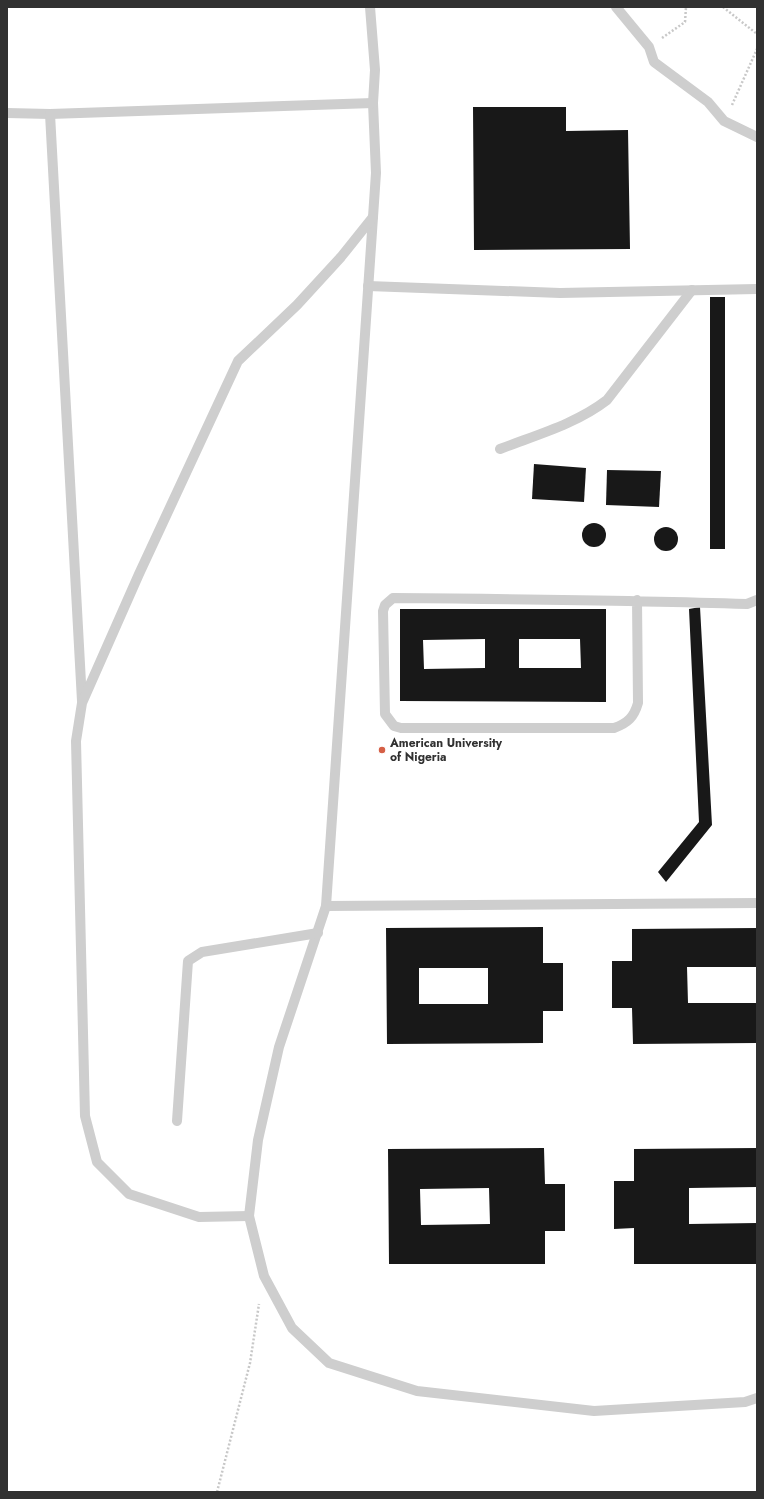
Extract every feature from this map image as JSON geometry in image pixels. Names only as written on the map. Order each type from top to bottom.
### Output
[{"type":"lane","points":[[370,7],[375,70],[373,103],[376,173],[326,906],[279,1048],[258,1140],[249,1216],[264,1276],[292,1328],[329,1363],[417,1391],[594,1411],[745,1402],[757,1398]]},
{"type":"lane","points":[[616,7],[649,47],[654,62],[708,102],[724,121],[757,136]]},
{"type":"lane","points":[[7,113],[50,114],[373,103]]},
{"type":"lane","points":[[50,114],[82,703],[76,741],[85,1116],[97,1162],[129,1194],[198,1217],[249,1216]]},
{"type":"lane","points":[[82,703],[139,574],[238,361],[302,300],[341,257],[373,217]]},
{"type":"lane","points":[[368,286],[560,293],[757,289]]},
{"type":"lane","points":[[500,449],[574,420],[593,411],[607,400],[692,290]]},
{"type":"lane","points":[[637,600],[638,703],[635,713],[630,720],[622,725],[614,728],[401,728],[394,726],[385,714],[383,611],[385,605],[393,598],[637,600],[747,604],[757,600]]},
{"type":"lane","points":[[326,906],[757,903]]},
{"type":"lane","points":[[177,1121],[188,961],[202,952],[318,933]]},
{"type":"path","points":[[649,47],[685,22],[686,7]]},
{"type":"path","points":[[723,7],[757,34]]},
{"type":"path","points":[[724,121],[757,49]]},
{"type":"path","points":[[217,1492],[250,1363],[264,1276]]},
{"type":"building","points":[[473,107],[566,107],[566,131],[628,130],[630,249],[474,250]]},
{"type":"building","points":[[710,297],[725,297],[725,549],[710,549]]},
{"type":"building","points":[[534,464],[586,468],[584,502],[532,499]]},
{"type":"building","points":[[607,470],[661,471],[659,507],[606,505]]},
{"type":"building","points":[[594,523],[603,526],[606,535],[603,544],[594,547],[585,544],[582,535],[585,526]]},
{"type":"building","points":[[666,527],[675,530],[678,539],[675,548],[666,551],[657,548],[654,539],[657,530]]},
{"type":"building","points":[[700,607],[712,825],[666,882],[658,872],[699,822],[689,609]]},
{"type":"building","points":[[400,609],[606,609],[606,702],[400,701]],"holes":[[[485,639],[485,668],[424,669],[423,640]],[[519,639],[580,639],[581,668],[519,668]]]},
{"type":"building","points":[[543,927],[543,963],[563,963],[563,1011],[543,1011],[543,1043],[387,1044],[386,928]],"holes":[[[419,968],[488,968],[488,1004],[419,1004]]]},
{"type":"building","points":[[757,928],[757,967],[687,967],[688,1003],[757,1003],[757,1043],[633,1044],[632,1008],[612,1008],[612,961],[632,961],[632,929]]},
{"type":"building","points":[[544,1148],[545,1184],[565,1184],[565,1231],[545,1231],[545,1264],[389,1264],[388,1149]],"holes":[[[489,1188],[490,1224],[421,1225],[420,1189]]]},
{"type":"building","points":[[757,1148],[757,1187],[689,1188],[689,1224],[757,1223],[757,1264],[634,1264],[634,1228],[614,1229],[614,1181],[634,1181],[634,1149]]},
{"type":"place","name":"American University of Nigeria","points":[[382,750]]}]
